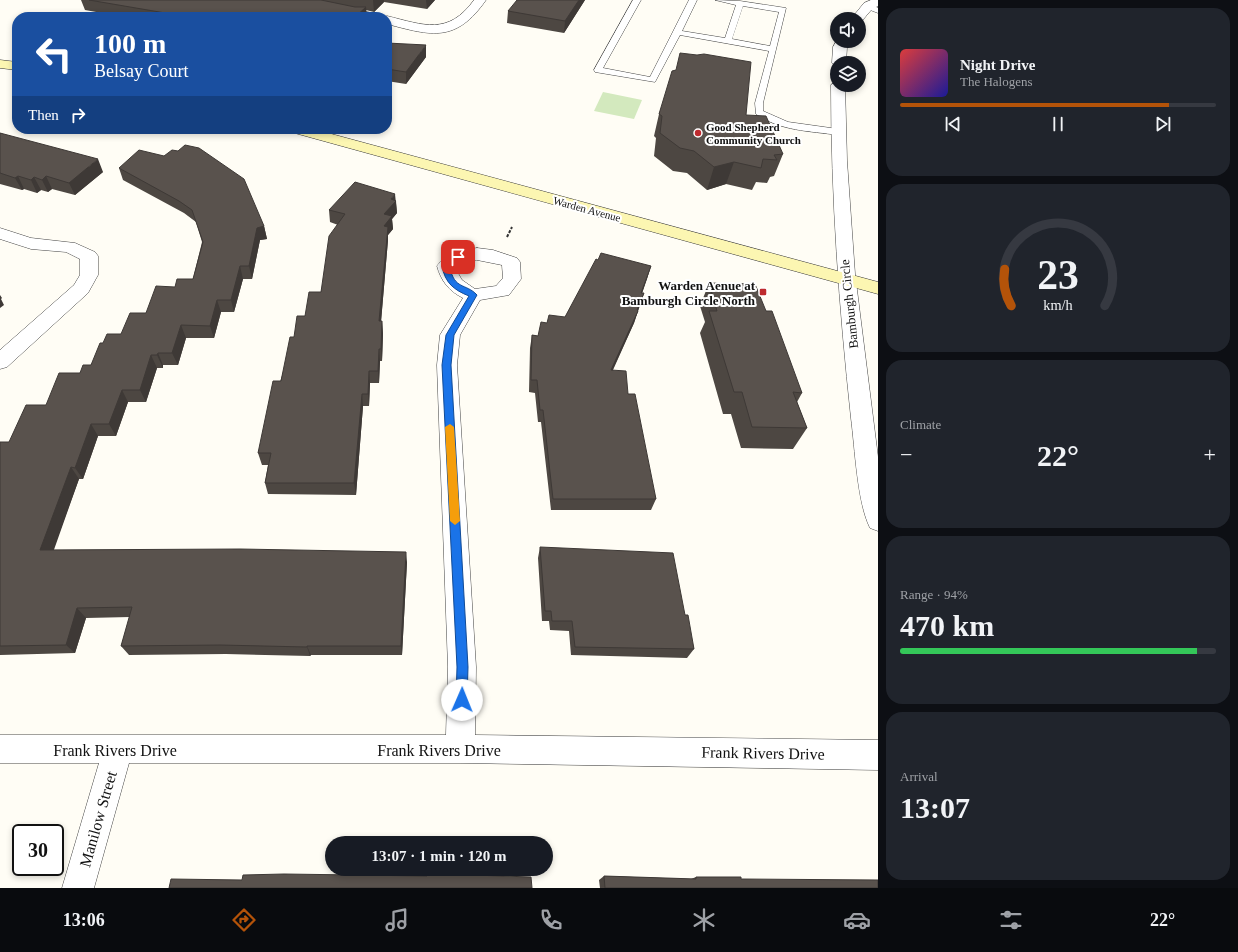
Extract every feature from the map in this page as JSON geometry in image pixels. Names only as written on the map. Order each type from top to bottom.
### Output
[{"type":"main road","points":[[0,64],[12,65]]},
{"type":"main road","name":"Warden Avenue","points":[[314,134],[878,288]]},
{"type":"street","points":[[294,0],[350,12]]},
{"type":"street","points":[[392,21],[423,29],[449,27],[463,20],[480,0]]},
{"type":"street","name":"Bamburgh Circle","points":[[838,92],[838,132],[846,280],[871,492],[878,521]]},
{"type":"street","points":[[0,233],[35,244],[61,244],[78,249],[89,256],[89,275],[81,289],[0,362]]},
{"type":"street","points":[[460,749],[462,667],[447,365],[450,335],[474,295]]},
{"type":"street","name":"Frank Rivers Drive","points":[[0,749],[460,749],[878,754]]},
{"type":"street","name":"Manilow Street","points":[[78,888],[118,750]]},
{"type":"lane","points":[[637,0],[598,70],[652,80],[678,32],[693,0]]},
{"type":"lane","points":[[719,0],[783,10],[759,103],[759,112],[766,118],[778,122],[838,132]]},
{"type":"lane","points":[[728,41],[740,3]]},
{"type":"lane","points":[[678,32],[773,49]]},
{"type":"green space","points":[[603,92],[642,100],[634,119],[594,111]]},
{"type":"building","points":[[89,0],[321,0],[355,7],[366,7],[360,12],[159,12]]},
{"type":"building","points":[[517,0],[579,0],[565,21],[508,11]]},
{"type":"building","points":[[392,43],[426,45],[406,72],[392,70]]},
{"type":"building","name":"Good Shepherd Community Church","points":[[680,53],[697,55],[704,54],[751,62],[746,115],[766,116],[783,154],[774,155],[777,160],[763,159],[761,168],[734,162],[714,167],[694,151],[680,148],[660,133],[662,116],[659,114],[672,71],[676,70]]},
{"type":"building","points":[[0,133],[98,159],[69,183],[46,176],[42,180],[34,177],[31,180],[18,176],[15,178],[0,173]]},
{"type":"building","points":[[185,145],[199,148],[244,179],[264,226],[257,228],[249,266],[240,266],[231,300],[217,300],[210,326],[181,325],[172,353],[158,353],[157,355],[151,355],[140,390],[122,390],[109,424],[91,424],[75,468],[71,467],[40,550],[240,549],[406,552],[401,646],[121,646],[132,607],[77,608],[66,645],[0,646],[0,442],[9,442],[26,405],[46,405],[59,373],[80,373],[83,365],[91,365],[100,343],[103,343],[107,334],[121,334],[130,313],[146,313],[156,286],[175,287],[177,279],[193,279],[203,242],[192,210],[179,201],[119,168],[139,150],[164,156],[172,150],[178,151]]},
{"type":"building","points":[[355,182],[395,194],[391,199],[396,201],[384,214],[392,216],[384,226],[388,227],[379,321],[382,321],[381,349],[379,349],[378,371],[369,371],[368,394],[362,394],[354,483],[265,483],[271,453],[258,453],[273,381],[281,381],[290,337],[294,337],[297,316],[305,316],[309,292],[321,292],[329,236],[345,214],[329,210]]},
{"type":"building","points":[[601,253],[651,266],[641,293],[644,293],[637,310],[638,311],[611,370],[626,371],[628,394],[635,394],[656,499],[553,499],[543,410],[540,410],[537,380],[531,380],[532,335],[538,336],[541,322],[547,323],[549,315],[565,317],[596,259],[598,260]]},
{"type":"building","points":[[709,283],[755,284],[766,311],[772,311],[802,393],[793,392],[807,428],[752,427],[742,392],[734,392],[709,311],[717,311]]},
{"type":"building","points":[[540,547],[673,553],[685,615],[688,615],[694,649],[575,647],[572,621],[552,621],[551,611],[545,611]]},
{"type":"building","points":[[284,874],[325,875],[325,876],[531,877],[532,888],[169,888],[171,879],[242,880],[243,875]]},
{"type":"building","points":[[604,876],[696,879],[696,877],[741,877],[741,879],[878,880],[878,888],[605,888]]},
{"type":"slow traffic","points":[[450,427],[455,521]]},
{"type":"place","name":"Good Shepherd Community Church","points":[[698,133]]},
{"type":"place","name":"Warden Aenue at Bamburgh Circle North","points":[[763,292]]},
{"type":"route","points":[[458,257],[446,266],[448,277],[459,289],[474,295],[450,335],[447,365],[462,667],[462,700]]}]
